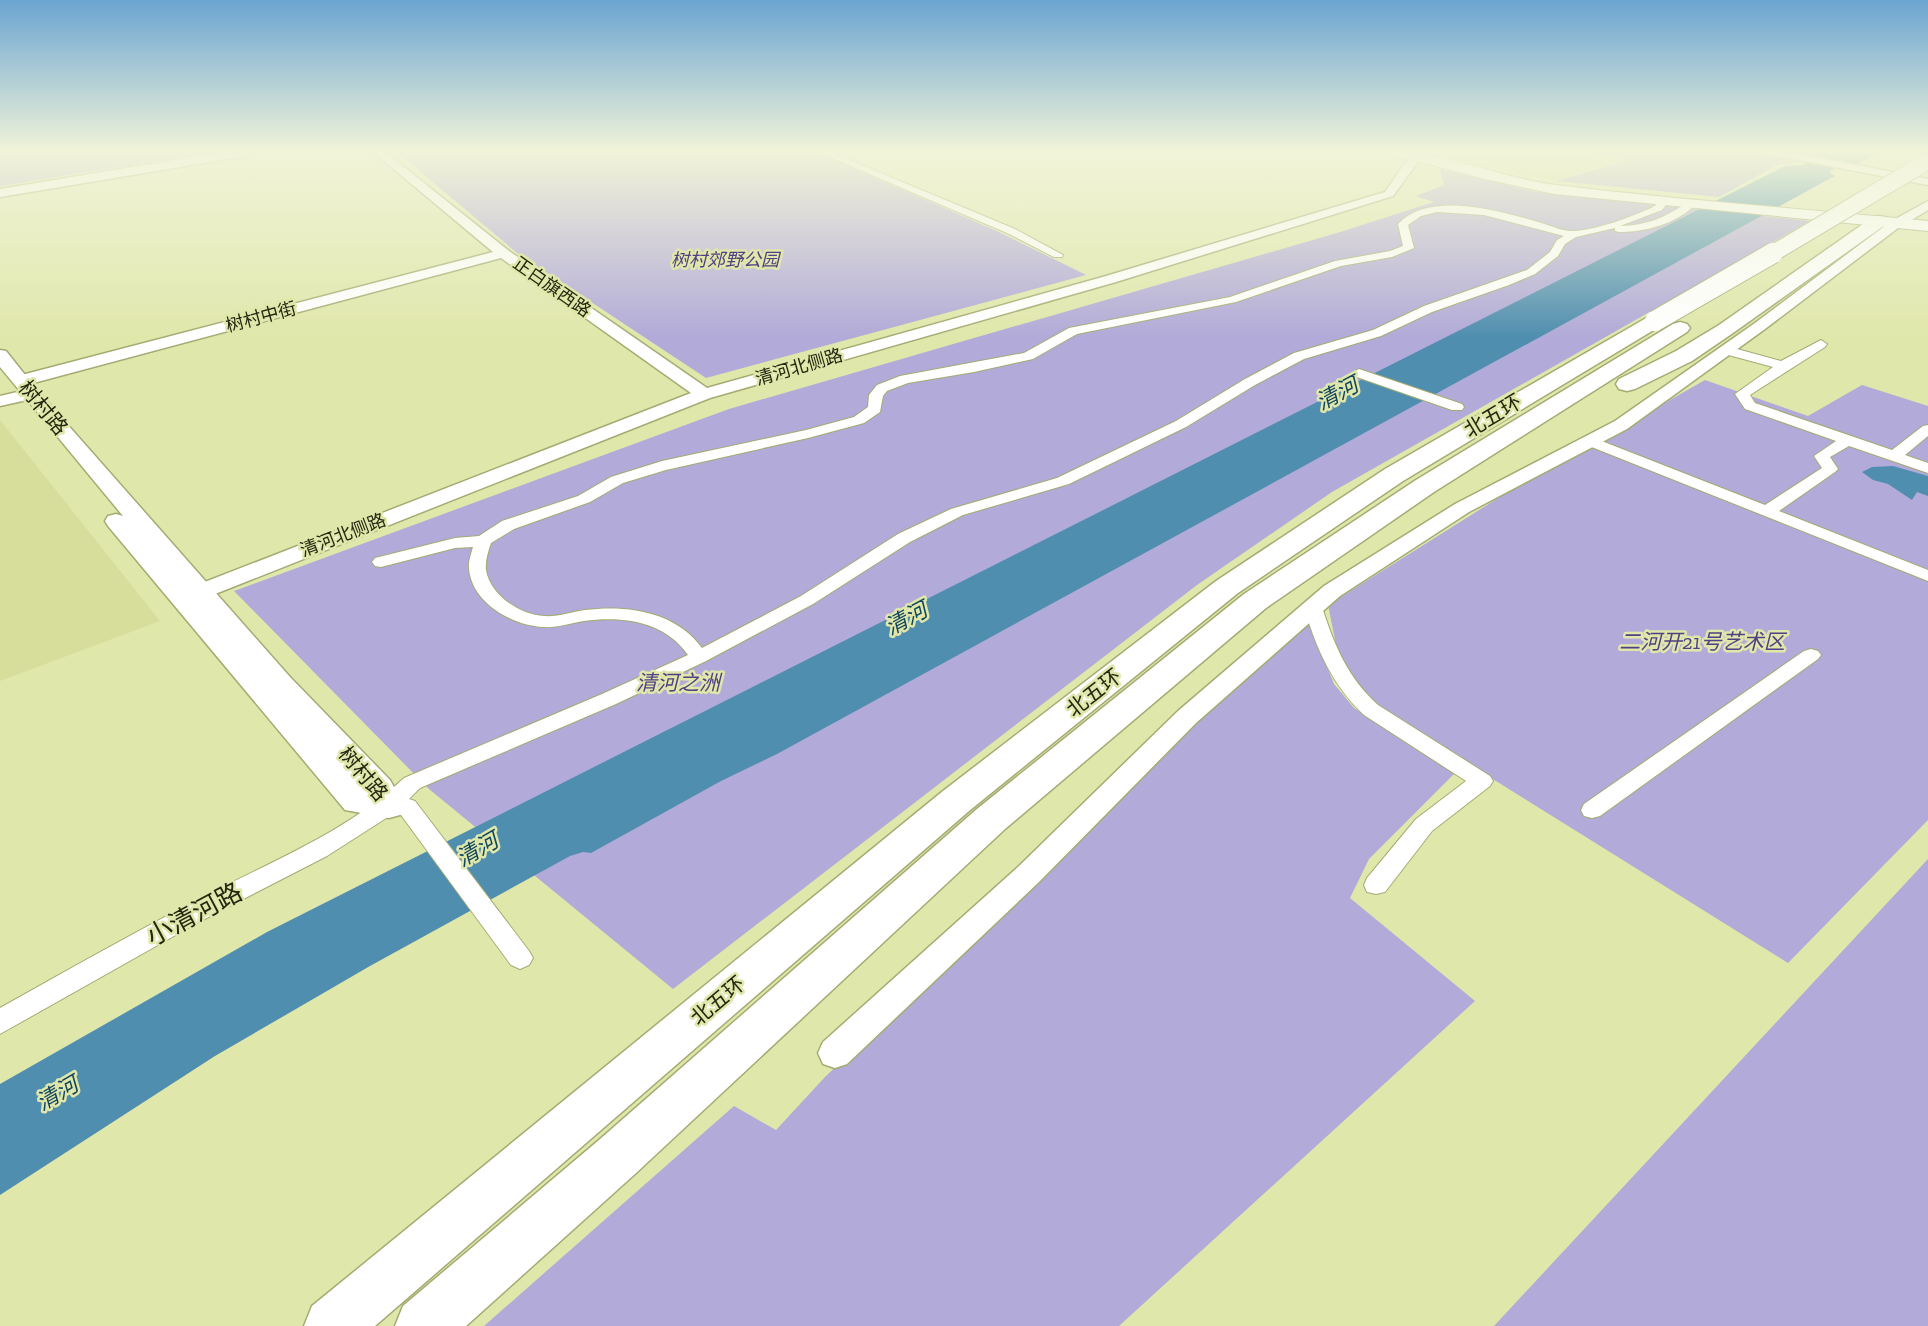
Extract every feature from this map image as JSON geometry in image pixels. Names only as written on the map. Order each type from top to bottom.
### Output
[{"type":"highway","name":"北五环","points":[[423,1326],[616,1157],[991,819],[1255,601],[1667,324],[1845,213]]},
{"type":"highway","name":"北五环","points":[[332,1326],[956,801],[1227,587],[1394,475],[1863,213]]},
{"type":"highway","points":[[1425,486],[1684,356],[1895,221]]},
{"type":"main road","points":[[1832,213],[1928,227]]},
{"type":"main road","points":[[1832,213],[1895,221],[1928,217]]},
{"type":"main road","name":"树村路","points":[[0,355],[13,391],[190,595],[356,802],[389,807]]},
{"type":"street","name":"正白旗西路","points":[[453,213],[503,253],[704,394]]},
{"type":"street","points":[[968,213],[1011,231],[1058,255]]},
{"type":"street","name":"清河北侧路","points":[[190,595],[704,394],[1111,279],[1327,213]]},
{"type":"street","points":[[381,562],[455,543],[483,541],[508,525],[584,499],[628,476],[859,420],[875,409],[876,395],[882,388],[905,379],[974,368],[1028,356],[1073,331],[1232,300],[1339,263],[1392,254],[1409,248],[1403,224],[1411,215],[1421,213]]},
{"type":"street","points":[[1492,213],[1572,235],[1645,213]]},
{"type":"street","points":[[1601,228],[1622,230],[1651,227],[1678,213]]},
{"type":"street","points":[[835,1053],[1029,874],[1187,717],[1332,591],[1462,508],[1621,425],[1726,350],[1895,221],[1912,213]]},
{"type":"street","name":"小清河路","points":[[0,1022],[162,930],[335,840],[389,807],[412,783],[609,699],[699,657],[807,600],[904,538],[957,512],[1063,481],[1181,424],[1250,382],[1299,356],[1377,333],[1428,309],[1531,272],[1554,254],[1561,242],[1572,235]]},
{"type":"street","name":"树村中街","points":[[13,391],[503,253]]},
{"type":"street","points":[[1821,344],[1742,394],[1750,406],[1928,468]]},
{"type":"street","points":[[1726,350],[1783,366]]},
{"type":"street","points":[[1359,373],[1457,407]]},
{"type":"street","points":[[1894,456],[1928,429]]},
{"type":"street","points":[[1766,512],[1830,469],[1822,456],[1848,440]]},
{"type":"street","points":[[1589,441],[1928,576]]},
{"type":"street","points":[[483,541],[477,569],[482,584],[488,596],[512,612],[543,622],[590,615],[645,615],[667,625],[695,650],[699,657]]},
{"type":"street","points":[[1314,607],[1323,643],[1338,673],[1357,698],[1371,710],[1482,781],[1424,825],[1376,885]]},
{"type":"street","points":[[1592,810],[1811,655]]},
{"type":"street","points":[[389,807],[407,807],[520,958]]},
{"type":"shaded area","points":[[0,420],[160,621],[0,681]]},
{"type":"green space","name":"树村郊野公园","points":[[469,213],[955,213],[1086,275],[706,378],[517,253]]},
{"type":"green space","name":"清河之洲","points":[[1400,213],[1734,213],[1810,221],[1332,492],[1197,585],[673,989],[429,789],[234,591],[729,409]]},
{"type":"green space","name":"二河开21号艺术区","points":[[1705,380],[1808,416],[1862,385],[1928,406],[1928,820],[1788,963],[1366,700],[1340,664],[1328,605],[1503,495]]},
{"type":"green space","points":[[1309,622],[1334,684],[1354,708],[1456,772],[1369,859],[1350,898],[1475,1001],[1119,1326],[484,1326],[734,1106],[776,1130],[825,1077],[1197,719]]},
{"type":"green space","points":[[1928,859],[1928,1326],[1494,1326]]},
{"type":"water","name":"清河","points":[[1692,213],[1767,213],[777,754],[721,781],[591,853],[583,852],[570,856],[370,966],[215,1056],[0,1195],[0,1084],[267,932]]},
{"type":"water","points":[[1893,466],[1928,476],[1928,496],[1917,492],[1912,500],[1888,484],[1873,480],[1862,472],[1872,467]]}]
